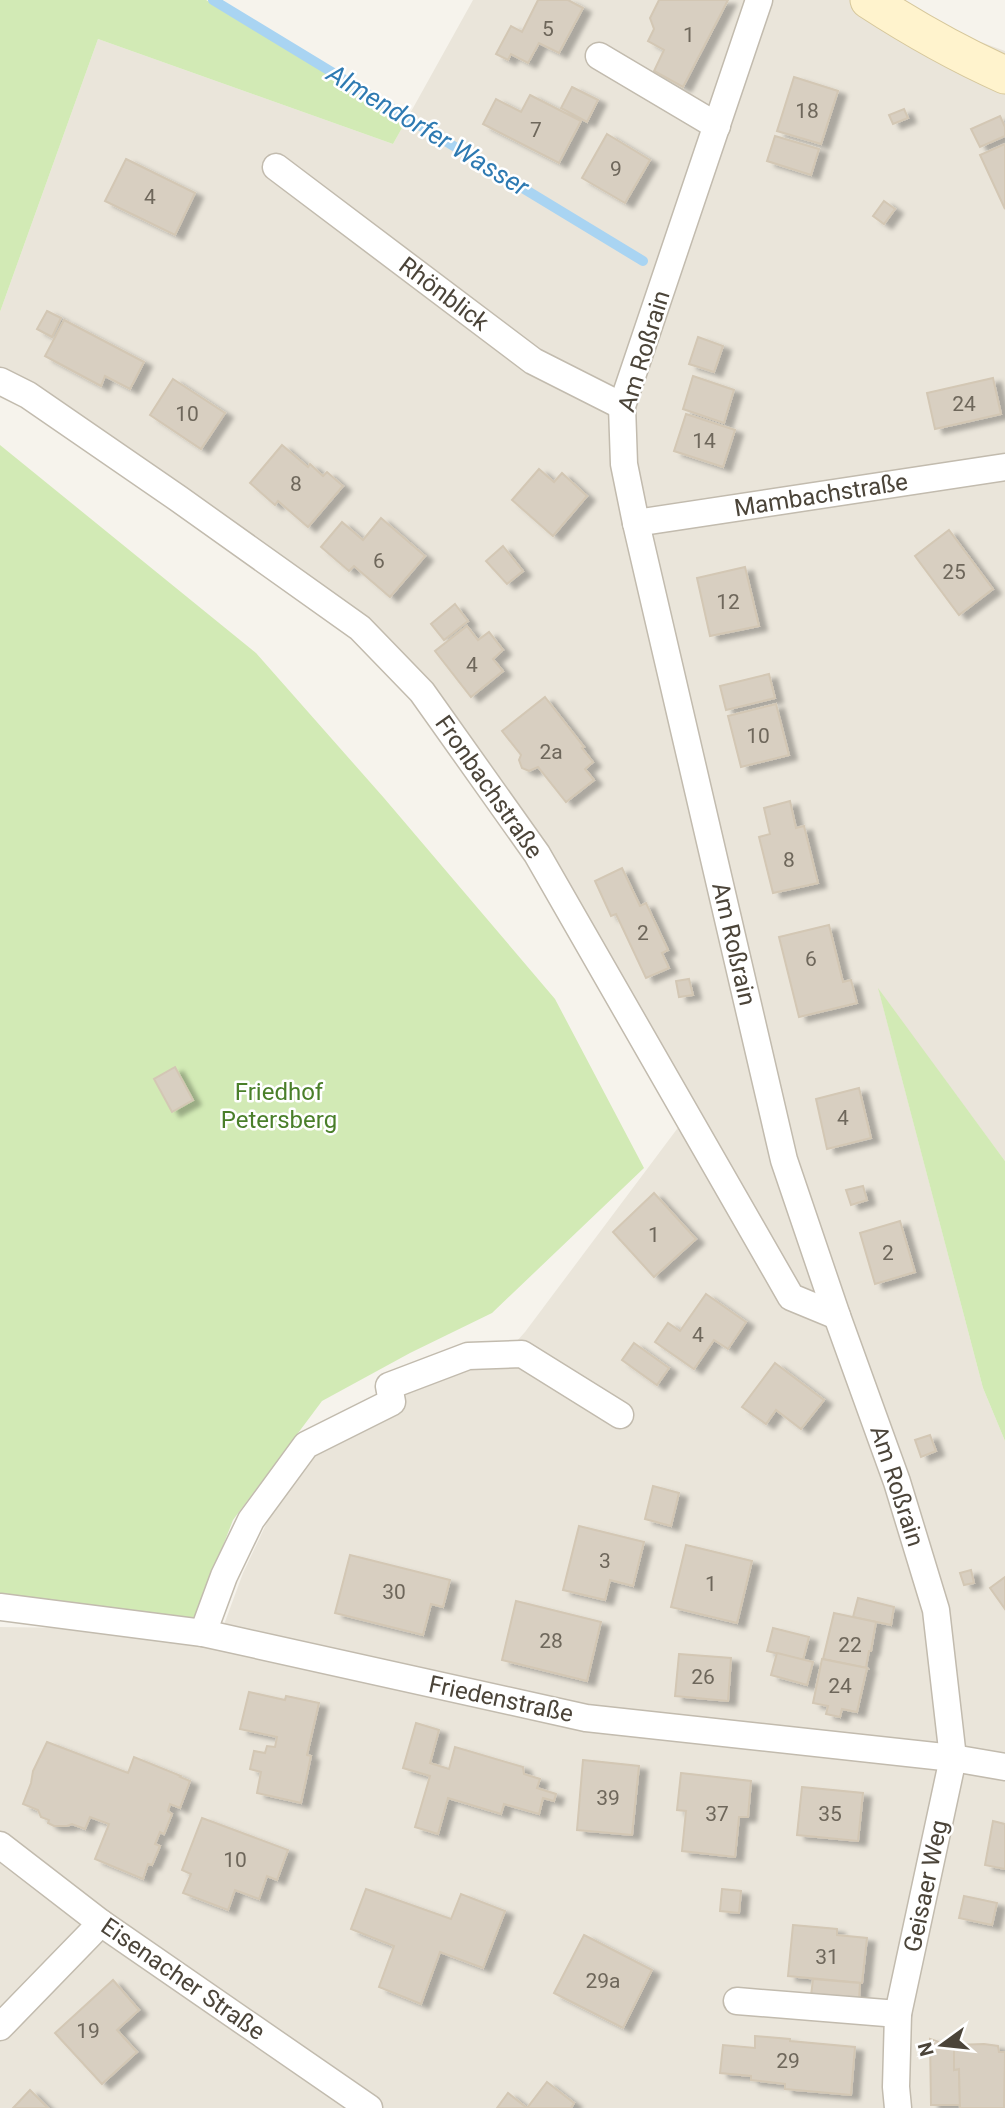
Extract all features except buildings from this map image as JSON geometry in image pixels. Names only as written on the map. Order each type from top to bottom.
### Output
[{"type":"street","name":"Am Roßrain","points":[[759,0],[622,406],[624,464],[784,1160],[897,1482],[936,1610],[953,1758]]},
{"type":"street","points":[[869,0],[912,27],[981,65],[1005,75]]},
{"type":"street","points":[[599,56],[717,127]]},
{"type":"street","name":"Rhönblick","points":[[275,167],[533,361],[622,406]]},
{"type":"street","name":"Fronbachstraße","points":[[0,381],[38,402],[360,628],[422,692],[537,854],[791,1297],[837,1315]]},
{"type":"street","name":"Mambachstraße","points":[[636,523],[1005,467]]},
{"type":"street","points":[[203,1633],[224,1576],[251,1520],[306,1445],[392,1402],[389,1386],[468,1356],[522,1354],[620,1415]]},
{"type":"street","name":"Friedenstraße","points":[[0,1607],[203,1633],[586,1718],[953,1758],[1005,1767]]},
{"type":"street","name":"Geisaer Weg","points":[[898,2108],[898,2014],[953,1758]]},
{"type":"street","name":"Eisenacher Straße","points":[[0,1845],[101,1923],[369,2108]]},
{"type":"street","points":[[0,2027],[101,1923]]},
{"type":"street","points":[[737,2001],[898,2014]]},
{"type":"shaded area","points":[[473,0],[868,0],[1005,51],[1005,1161],[879,991],[983,1388],[1005,1441],[1005,2108],[0,2108],[0,1627],[222,1630],[243,1573],[270,1516],[325,1442],[392,1395],[471,1365],[499,1361],[525,1332],[680,1125],[530,863],[415,702],[353,637],[21,404],[0,394],[0,312],[98,39],[393,144]]},
{"type":"green space","points":[[0,0],[206,0],[271,36],[407,119],[393,144],[98,39],[0,312]]},
{"type":"green space","name":"Friedhof Petersberg","points":[[0,445],[256,653],[555,999],[644,1168],[492,1313],[410,1353],[322,1401],[233,1520],[193,1623],[0,1597]]},
{"type":"green space","points":[[878,988],[1005,1161],[1005,1441],[983,1388]]},
{"type":"waterway","name":"Almendorfer Wasser","points":[[213,0],[643,261]]}]
